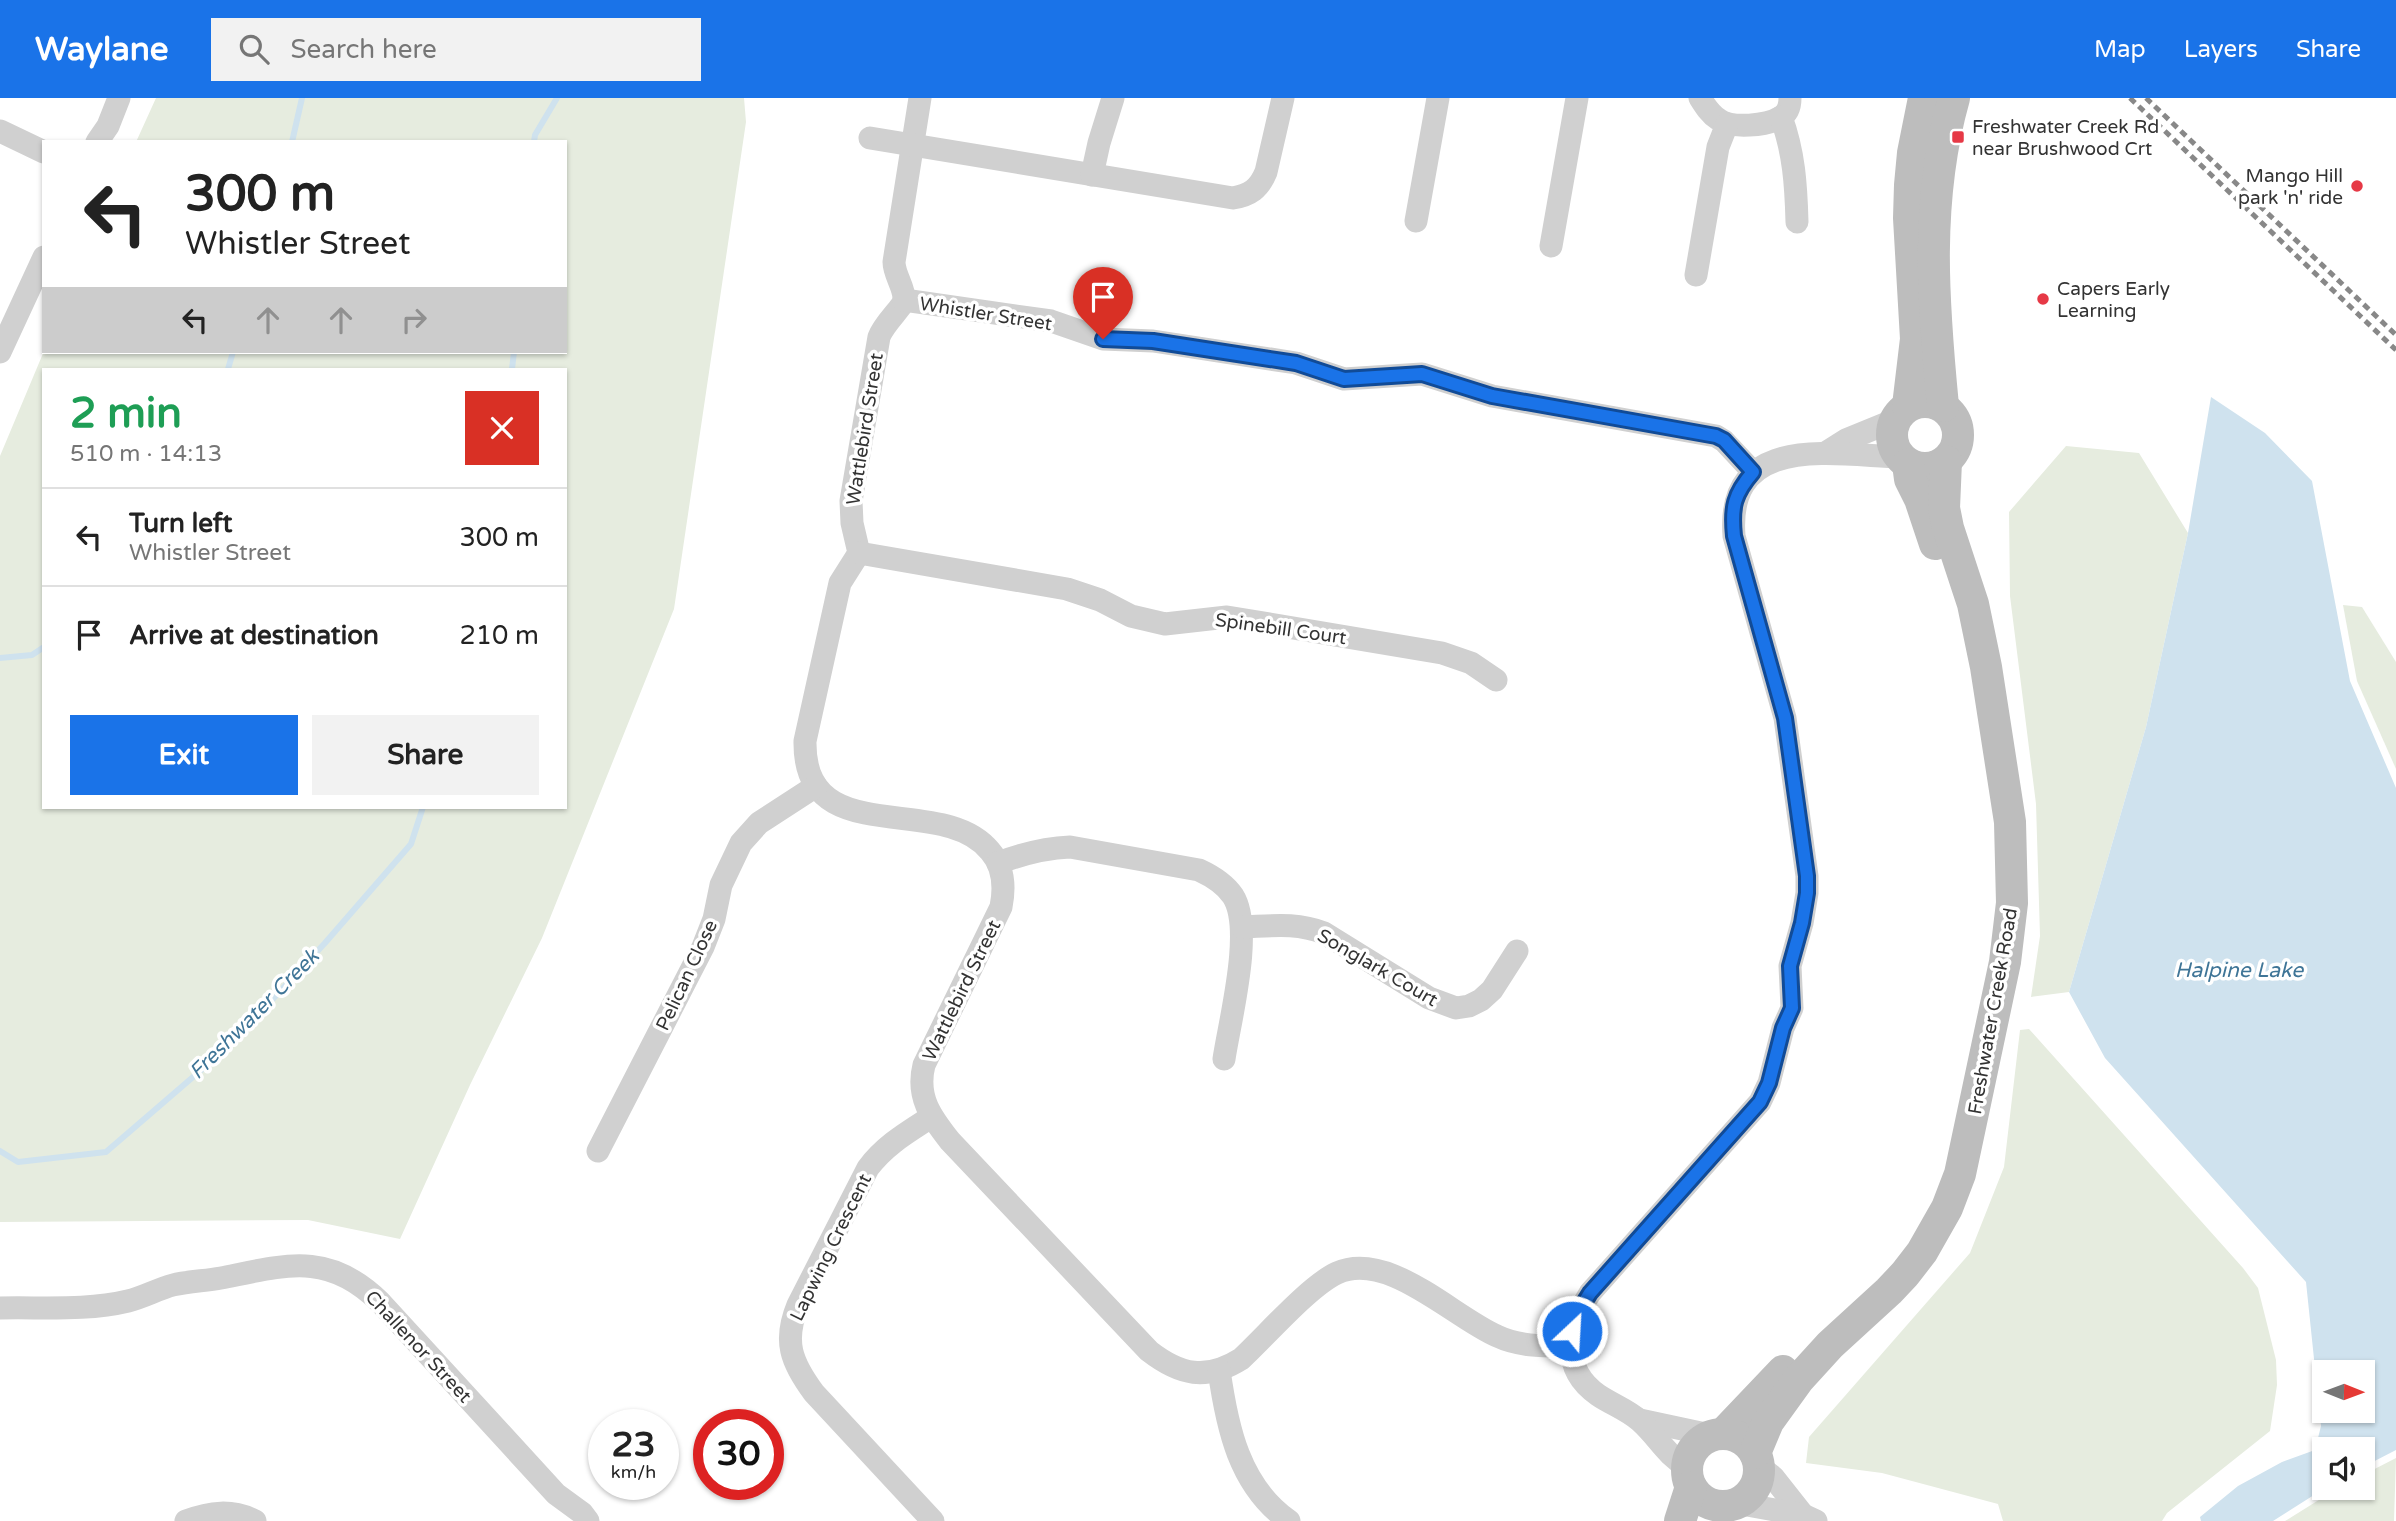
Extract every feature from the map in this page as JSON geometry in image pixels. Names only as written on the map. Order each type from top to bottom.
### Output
[{"type":"main road","points":[[1924,98],[1913,153],[1910,185],[1909,218],[1916,339],[1902,413],[1892,429],[1892,439],[1904,461],[1927,468],[1945,461],[1955,449],[1958,431],[1955,420],[1943,406],[1935,341],[1932,247],[1939,167],[1954,98]]},
{"type":"main road","points":[[1902,413],[1925,401],[1943,406]]},
{"type":"main road","name":"Freshwater Creek Road","points":[[1717,1434],[1886,1270],[1925,1216],[1935,1195],[1949,1149],[1988,961],[1993,930],[1996,869],[1992,812],[1982,747],[1963,639],[1926,514],[1904,461]]},
{"type":"main road","name":"Freshwater Creek Road","points":[[1757,1459],[1768,1422],[1799,1379],[1830,1345],[1897,1283],[1922,1252],[1947,1208],[1960,1174],[2005,962],[2012,903],[2010,822],[1986,667],[1973,604],[1944,508],[1945,461]]},
{"type":"main road","points":[[1680,1521],[1694,1447],[1717,1434],[1742,1439],[1757,1459],[1759,1478],[1754,1488],[1747,1497],[1722,1510],[1699,1497],[1689,1477]]},
{"type":"street","points":[[98,140],[108,127],[119,98]]},
{"type":"street","points":[[904,300],[894,262],[920,98]]},
{"type":"street","points":[[1092,175],[1114,98]]},
{"type":"street","points":[[870,138],[1233,198],[1244,196],[1261,184],[1283,98]]},
{"type":"street","points":[[1416,221],[1438,98]]},
{"type":"street","points":[[1551,246],[1577,98]]},
{"type":"street","points":[[1700,98],[1716,118],[1727,124],[1742,126],[1786,108],[1796,174],[1797,222]]},
{"type":"street","points":[[1696,275],[1718,147],[1727,124]]},
{"type":"street","points":[[0,131],[42,151]]},
{"type":"street","points":[[0,352],[42,261]]},
{"type":"street","name":"Whistler Street","points":[[904,300],[1051,321],[1103,339],[1153,341],[1296,363],[1344,379],[1422,374],[1492,396],[1716,436],[1724,440],[1753,472]]},
{"type":"street","name":"Wattlebird Street","points":[[859,553],[852,523],[851,501],[876,355],[881,330],[902,307],[904,300]]},
{"type":"street","points":[[1827,452],[1902,413]]},
{"type":"street","points":[[1717,1434],[1640,1420],[1595,1394],[1575,1366],[1570,1346],[1572,1331],[1577,1314],[1590,1293],[1760,1102],[1769,1083],[1783,1028],[1792,1008],[1790,966],[1802,923],[1807,876],[1785,718],[1734,536],[1732,520],[1736,495],[1753,472],[1770,462],[1782,459],[1827,452],[1904,461]]},
{"type":"street","points":[[859,553],[840,583],[805,741],[809,771],[816,786],[825,796],[846,808],[953,827],[965,832],[985,844],[998,863],[1036,850],[1070,847],[1199,870],[1211,875],[1233,896],[1242,927],[1224,1059]]},
{"type":"street","name":"Spinebill Court","points":[[859,553],[1067,589],[1092,597],[1131,616],[1165,624],[1227,617],[1442,653],[1471,663],[1496,680]]},
{"type":"street","name":"Pelican Close","points":[[598,1151],[703,947],[714,919],[721,885],[741,843],[759,823],[816,786]]},
{"type":"street","name":"Wattlebird Street","points":[[998,863],[1003,884],[1001,907],[924,1065],[920,1083],[922,1094],[931,1117],[950,1141],[1149,1351],[1170,1367],[1182,1371],[1219,1370],[1241,1359],[1326,1279],[1358,1268],[1381,1271],[1399,1279],[1494,1335],[1512,1342],[1570,1346]]},
{"type":"street","name":"Songlark Court","points":[[1242,927],[1305,926],[1324,933],[1429,998],[1456,1008],[1481,1000],[1492,989],[1517,951]]},
{"type":"street","name":"Lapwing Crescent","points":[[931,1117],[878,1154],[798,1305],[791,1321],[790,1335],[791,1350],[799,1373],[814,1393],[933,1521]]},
{"type":"street","name":"Challenor Street","points":[[0,1308],[91,1306],[127,1301],[173,1285],[274,1267],[298,1265],[324,1268],[345,1275],[364,1287],[380,1303],[556,1494],[582,1513],[588,1521]]},
{"type":"street","points":[[1219,1370],[1226,1415],[1241,1461],[1264,1499],[1289,1521]]},
{"type":"street","points":[[1640,1420],[1689,1477]]},
{"type":"street","points":[[1757,1459],[1810,1518]]},
{"type":"street","points":[[1722,1510],[1810,1518]]},
{"type":"street","points":[[186,1521],[220,1512],[237,1513],[256,1521]]},
{"type":"shaded area","points":[[156,98],[744,98],[746,122],[674,609],[542,938],[470,1085],[400,1239],[308,1220],[0,1222],[0,456],[43,354],[567,354],[567,140],[137,140]]},
{"type":"shaded area","points":[[2066,446],[2139,453],[2188,533],[2146,727],[2069,992],[2031,997],[2040,936],[2036,804],[2010,596],[2009,512]]},
{"type":"shaded area","points":[[2343,605],[2362,607],[2396,662],[2396,769],[2357,681]]},
{"type":"shaded area","points":[[2029,1029],[2258,1288],[2276,1360],[2277,1385],[2270,1431],[2167,1513],[2162,1521],[2003,1521],[1998,1504],[1882,1473],[1806,1463],[1809,1437],[1970,1253],[2004,1167],[2020,1030]]},
{"type":"shaded area","points":[[2396,1458],[2394,1521],[2285,1521],[2319,1500],[2375,1500],[2375,1469]]},
{"type":"water","name":"Halpine Lake","points":[[2211,397],[2265,433],[2312,481],[2350,681],[2396,788],[2396,1450],[2375,1461],[2375,1437],[2318,1437],[2321,1423],[2375,1423],[2375,1360],[2314,1360],[2306,1282],[2105,1058],[2069,992],[2146,727],[2188,533]]},
{"type":"water","name":"Halpine Lake","points":[[2312,1451],[2312,1496],[2273,1521],[2201,1521],[2200,1517],[2238,1486],[2282,1462]]},
{"type":"waterway","name":"Freshwater Creek","points":[[292,140],[302,98]]},
{"type":"waterway","name":"Freshwater Creek","points":[[534,140],[557,98]]},
{"type":"waterway","name":"Freshwater Creek","points":[[228,368],[232,354]]},
{"type":"waterway","name":"Freshwater Creek","points":[[512,368],[514,354]]},
{"type":"waterway","name":"Freshwater Creek","points":[[0,658],[32,655],[42,648]]},
{"type":"waterway","name":"Freshwater Creek","points":[[0,1151],[18,1162],[106,1152],[229,1046],[325,943],[411,844],[422,809]]},
{"type":"railway","points":[[2130,98],[2396,350]]},
{"type":"railway","points":[[2146,98],[2396,335]]},
{"type":"place","name":"Freshwater Creek Rd near Brushwood Crt","points":[[1958,137]]},
{"type":"place","name":"Mango Hill park 'n' ride","points":[[2357,186]]},
{"type":"place","name":"Capers Early Learning","points":[[2043,299]]},
{"type":"route","points":[[1103,339],[1153,341],[1296,363],[1344,379],[1422,374],[1492,396],[1706,433],[1724,440],[1753,472],[1736,495],[1732,520],[1734,536],[1785,718],[1807,876],[1802,923],[1790,966],[1792,1008],[1783,1028],[1769,1083],[1760,1102],[1590,1293],[1577,1314],[1572,1331]]}]
